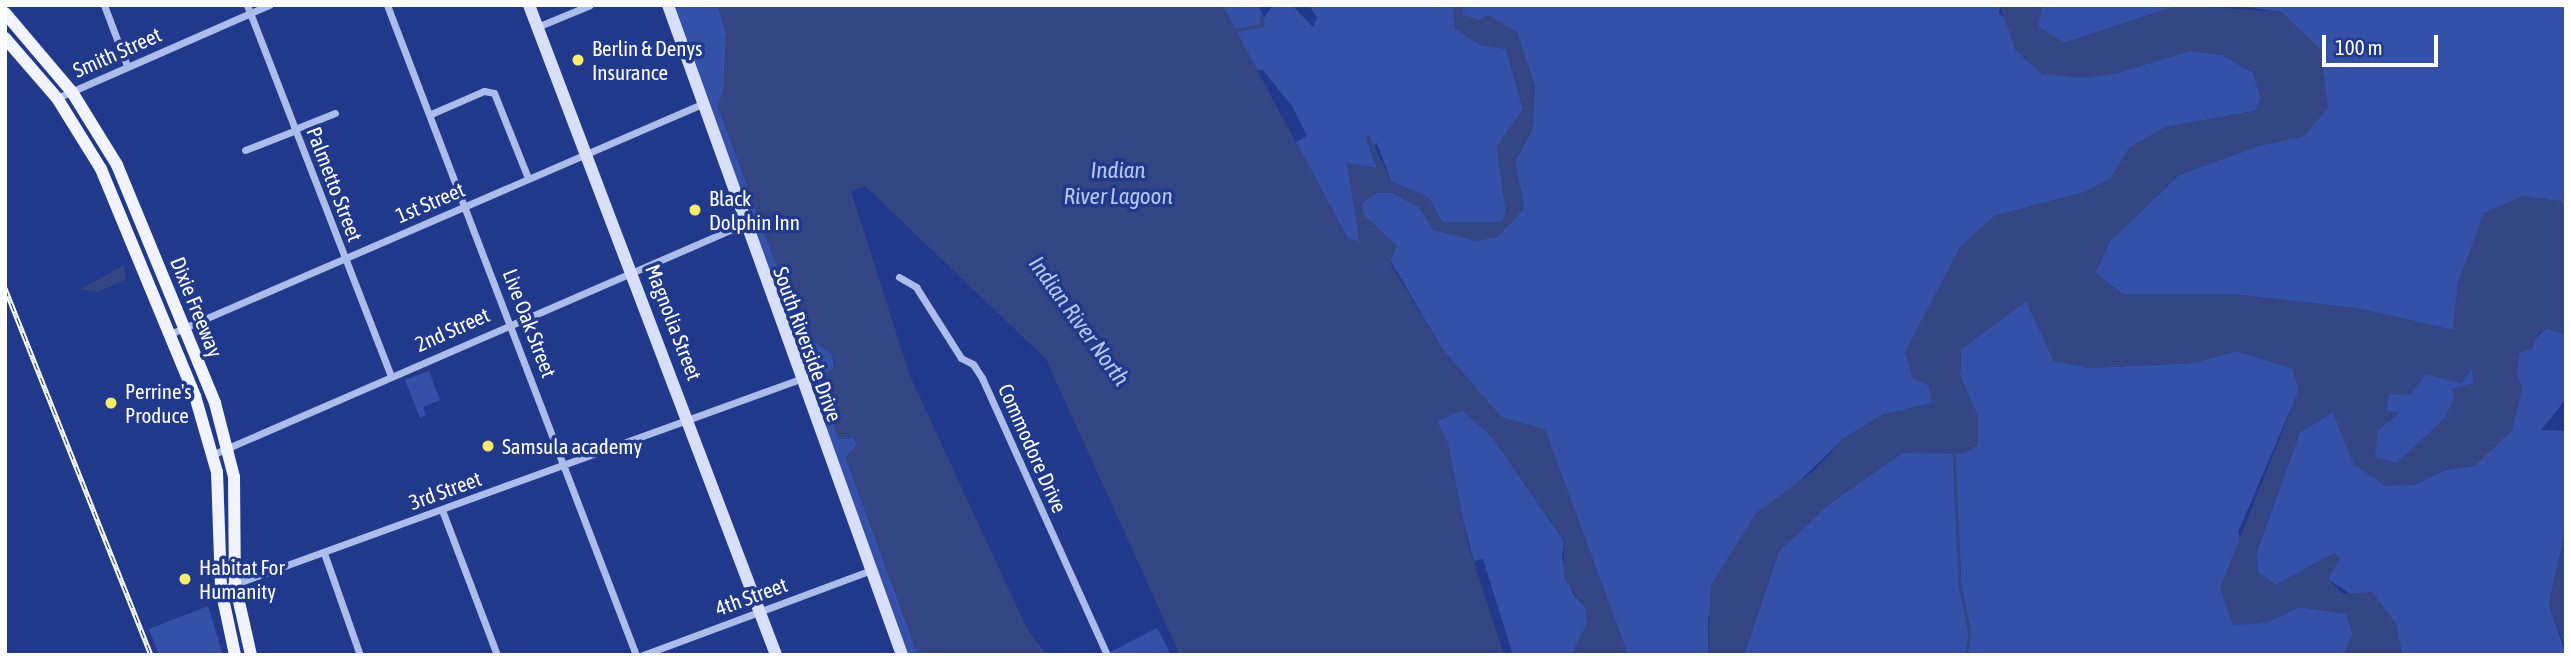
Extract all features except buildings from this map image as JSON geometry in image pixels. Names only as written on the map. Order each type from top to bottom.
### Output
[{"type":"main road","name":"Dixie Freeway","points":[[5,13],[72,92],[133,199],[185,328],[229,447],[235,584],[251,655]]},
{"type":"main road","name":"Dixie Freeway","points":[[5,38],[57,98],[118,205],[170,334],[214,454],[221,589],[235,655]]},
{"type":"street","points":[[104,5],[127,66]]},
{"type":"street","name":"Palmetto Street","points":[[247,5],[391,376]]},
{"type":"street","name":"Smith Street","points":[[57,98],[269,5]]},
{"type":"street","name":"Live Oak Street","points":[[387,5],[467,206],[636,655]]},
{"type":"street","name":"Magnolia Street","points":[[529,5],[690,418],[776,655]]},
{"type":"street","points":[[537,27],[590,5]]},
{"type":"street","name":"South Riverside Drive","points":[[668,5],[705,103],[744,223],[800,379],[902,655]]},
{"type":"street","points":[[431,114],[484,91],[494,93],[528,178]]},
{"type":"street","name":"1st Street","points":[[170,334],[467,206],[587,151],[705,103]]},
{"type":"street","points":[[244,150],[335,113]]},
{"type":"street","points":[[118,205],[133,199]]},
{"type":"street","name":"2nd Street","points":[[214,454],[511,322],[744,223]]},
{"type":"street","name":"Commodore Drive","points":[[898,277],[916,286],[961,358],[973,364],[982,378],[1107,655]]},
{"type":"street","name":"3rd Street","points":[[221,589],[800,379]]},
{"type":"street","points":[[442,510],[497,655]]},
{"type":"street","points":[[324,553],[360,655]]},
{"type":"street","name":"4th Street","points":[[643,655],[871,570]]},
{"type":"shaded area","points":[[675,5],[718,6],[726,33],[724,88],[718,106],[801,332],[832,354],[834,368],[818,378],[839,439],[854,438],[857,445],[846,458],[918,655],[906,655]]},
{"type":"shaded area","points":[[1222,5],[1258,5],[1264,18],[1273,5],[1292,5],[1313,27],[1317,18],[1309,5],[1455,5],[1480,45],[1506,49],[1523,109],[1497,147],[1506,212],[1501,223],[1442,222],[1429,198],[1391,181],[1377,143],[1370,150],[1377,168],[1347,163],[1360,242],[1348,239],[1296,142],[1307,136],[1292,106],[1263,70],[1257,70]]},
{"type":"shaded area","points":[[1463,5],[2000,5],[1999,14],[2114,74],[2189,51],[2222,55],[2253,73],[2261,98],[2255,111],[2166,127],[2129,148],[2111,178],[2085,192],[1994,216],[1929,386],[1932,403],[1882,415],[1843,439],[1789,491],[1708,618],[1708,655],[1628,655],[1545,430],[1501,417],[1443,350],[1363,214],[1363,202],[1376,193],[1392,193],[1419,207],[1434,230],[1497,237],[1524,208],[1515,161],[1532,130],[1535,87],[1516,32],[1462,15]]},
{"type":"shaded area","points":[[2042,5],[2180,5],[2064,43],[2038,27]]},
{"type":"shaded area","points":[[2231,5],[2566,5],[2566,210],[2561,201],[2458,282],[2453,330],[2355,308],[2232,294],[2122,294],[2095,273],[2110,241],[2179,175],[2258,146],[2304,136],[2282,12]]},
{"type":"shaded area","points":[[2026,301],[2054,361],[2089,368],[2193,363],[2236,351],[2292,368],[2299,390],[2238,532],[2265,623],[2299,607],[2346,614],[2353,634],[2343,655],[1744,655],[1779,551],[1828,505],[1902,453],[1931,452],[1978,417],[1960,376],[1961,349]]},
{"type":"shaded area","points":[[2547,328],[2566,334],[2566,399],[2541,430],[2566,431],[2566,528],[2549,604],[2566,655],[2402,655],[2396,624],[2328,579],[2340,558],[2334,553],[2276,585],[2258,572],[2256,554],[2300,432],[2333,412],[2354,464],[2414,485],[2445,470],[2474,466],[2522,389],[2517,374],[2519,353]]},
{"type":"shaded area","points":[[2472,368],[2474,383],[2460,389],[2444,419],[2409,452],[2396,463],[2374,458],[2377,431],[2399,413],[2386,411],[2389,394],[2426,374],[2461,383]]},
{"type":"shaded area","points":[[429,371],[440,400],[423,407],[426,415],[420,418],[405,380]]},
{"type":"shaded area","points":[[1462,410],[1492,437],[1564,541],[1562,558],[1573,594],[1586,608],[1587,624],[1571,655],[1513,655],[1483,559],[1474,561],[1437,421]]},
{"type":"shaded area","points":[[208,606],[223,655],[159,655],[149,629]]},
{"type":"shaded area","points":[[1157,628],[1171,655],[1112,655],[1110,652]]},
{"type":"water","name":"Indian River Lagoon","points":[[718,5],[1222,5],[1348,239],[1360,242],[1347,163],[1377,168],[1366,138],[1369,135],[1391,181],[1429,198],[1442,222],[1501,222],[1506,212],[1497,146],[1523,109],[1506,49],[1480,45],[1455,29],[1453,8],[1463,5],[1463,15],[1480,20],[1488,15],[1517,32],[1535,87],[1532,130],[1515,161],[1524,208],[1514,220],[1497,237],[1476,241],[1434,230],[1419,207],[1392,193],[1376,193],[1363,202],[1363,214],[1397,246],[1390,263],[1443,350],[1501,417],[1545,430],[1628,655],[1571,655],[1587,624],[1586,608],[1564,579],[1564,540],[1492,437],[1462,410],[1437,421],[1448,443],[1468,544],[1504,655],[1180,655],[1046,359],[865,186],[851,191],[910,376],[1027,629],[1047,655],[918,655],[846,457],[857,445],[855,438],[839,439],[817,378],[836,366],[832,354],[801,332],[718,105],[724,88],[726,33]]},
{"type":"water","points":[[2000,5],[2042,5],[2038,27],[2064,43],[2180,5],[2282,12],[2321,50],[2328,108],[2304,136],[2258,146],[2179,175],[2110,241],[2095,272],[2122,294],[2232,294],[2355,308],[2453,330],[2458,282],[2484,213],[2523,196],[2561,201],[2566,210],[2566,334],[2547,329],[2538,333],[2532,349],[2519,353],[2517,374],[2522,389],[2512,431],[2474,466],[2445,470],[2414,485],[2385,486],[2354,464],[2332,412],[2300,432],[2256,553],[2258,572],[2276,585],[2334,553],[2340,558],[2328,579],[2343,594],[2372,592],[2396,624],[2402,655],[2343,655],[2353,634],[2346,614],[2299,607],[2265,623],[2233,625],[2220,588],[2299,390],[2292,368],[2236,351],[2193,363],[2089,368],[2054,361],[2026,301],[1961,349],[1960,376],[1978,417],[1978,445],[1964,454],[1902,453],[1828,505],[1779,551],[1744,655],[1708,655],[1711,585],[1756,513],[1815,470],[1843,439],[1882,415],[1932,403],[1929,386],[1913,378],[1905,352],[1960,247],[1994,216],[2085,192],[2111,178],[2129,148],[2166,127],[2255,111],[2261,99],[2253,73],[2222,55],[2189,51],[2114,74],[2081,78],[2042,74],[2015,50]],"holes":[[[2472,368],[2474,383],[2451,389],[2455,397],[2444,419],[2396,463],[2375,457],[2378,431],[2399,412],[2386,411],[2389,394],[2410,395],[2426,374],[2461,383]]]},
{"type":"water","points":[[124,265],[126,279],[98,292],[81,289]]},
{"type":"water","points":[[2566,528],[2566,650],[2549,604]]},
{"type":"waterway","points":[[1235,30],[1262,25],[1261,17]]},
{"type":"waterway","points":[[1954,453],[1960,585],[1970,633],[1966,655]]},
{"type":"railway","points":[[5,288],[151,655]]},
{"type":"place","name":"Berlin & Denys Insurance","points":[[578,60]]},
{"type":"place","name":"Black Dolphin Inn","points":[[695,210]]},
{"type":"place","name":"Perrine's Produce","points":[[111,403]]},
{"type":"place","name":"Samsula academy","points":[[488,446]]},
{"type":"place","name":"Habitat For Humanity","points":[[185,579]]},
{"type":"water label","name":"Indian River North","points":[[1079,321]]}]
